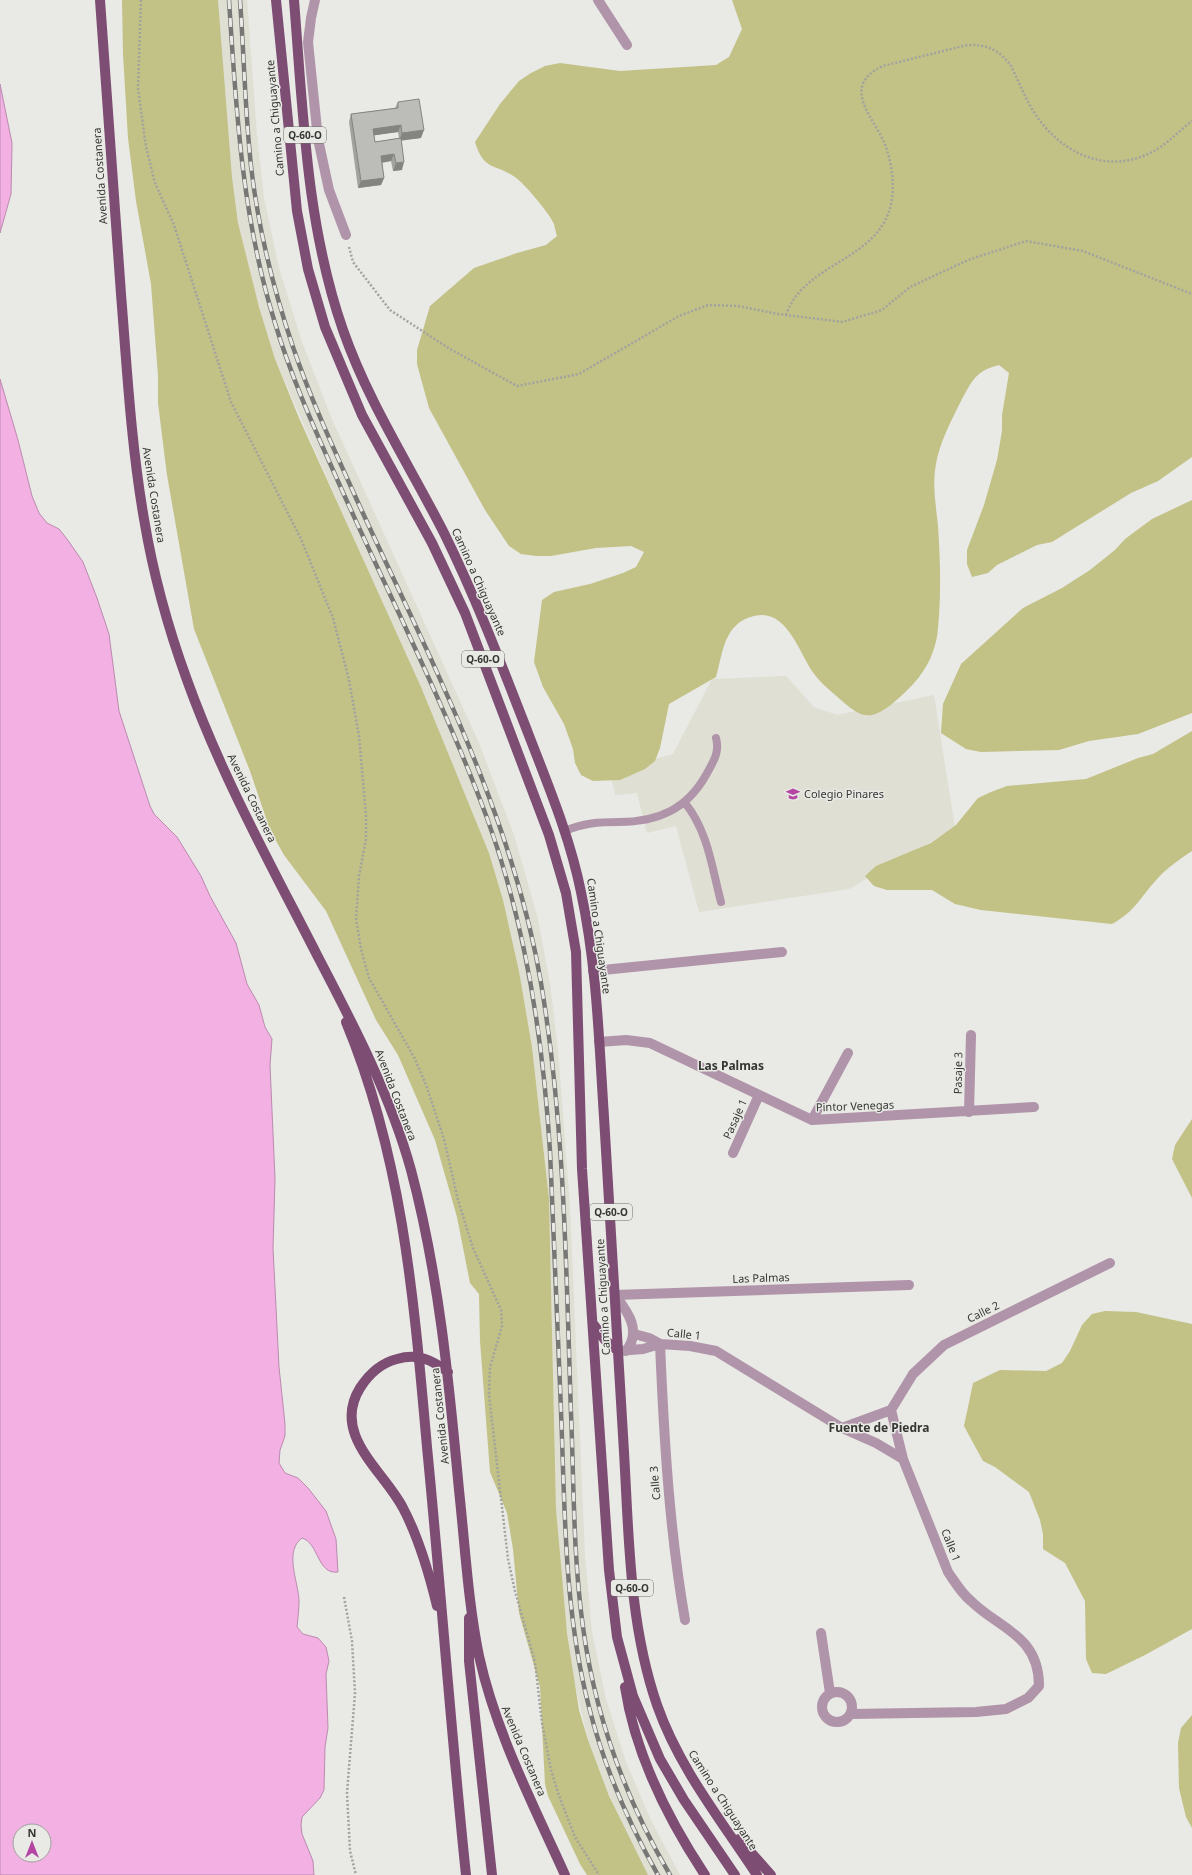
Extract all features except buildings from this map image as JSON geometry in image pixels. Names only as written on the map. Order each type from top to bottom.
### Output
[{"type":"main road","name":"Avenida Costanera","points":[[100,0],[130,414],[143,517],[152,560],[180,660],[206,729],[239,802],[346,1008],[370,1059],[406,1153],[432,1264],[448,1372],[471,1605],[479,1654],[496,1718],[565,1875]]},
{"type":"main road","name":"Camino a Chiguayante","points":[[276,0],[296,211],[308,269],[325,327],[362,415],[432,544],[465,613],[549,835],[566,893],[576,952],[578,982],[579,1122],[610,1584],[617,1637],[633,1696],[660,1759],[684,1800],[735,1875]]},
{"type":"main road","name":"Camino a Chiguayante","points":[[294,0],[311,200],[318,238],[333,300],[366,386],[442,530],[473,595],[565,831],[582,893],[593,971],[599,1042],[615,1295],[622,1351],[632,1583],[639,1640],[652,1689],[668,1733],[691,1777],[757,1875]]},
{"type":"main road","name":"Avenida Costanera","points":[[320,960],[357,1051],[375,1104],[391,1166],[404,1234],[419,1357],[464,1856],[467,1875]]},
{"type":"main road","points":[[593,1323],[605,1340],[622,1351]]},
{"type":"main road","points":[[445,1636],[431,1583],[413,1529],[390,1486],[362,1451],[353,1426],[354,1402],[359,1390],[369,1375],[379,1367],[392,1361],[419,1357],[433,1361],[448,1372]]},
{"type":"main road","points":[[471,1605],[468,1630],[469,1661],[492,1875]]},
{"type":"main road","points":[[617,1637],[629,1709],[645,1758],[669,1814],[705,1875]]},
{"type":"main road","points":[[711,1808],[771,1875]]},
{"type":"street","points":[[315,0],[310,18],[308,42],[318,139],[329,190],[346,235]]},
{"type":"street","points":[[598,0],[627,45]]},
{"type":"street","points":[[593,971],[782,952]]},
{"type":"street","name":"Pasaje 3","points":[[969,1112],[971,1035]]},
{"type":"street","name":"Pintor Venegas","points":[[599,1042],[626,1040],[650,1043],[812,1120],[1034,1108]]},
{"type":"street","points":[[812,1120],[848,1053]]},
{"type":"street","name":"Pasaje 1","points":[[733,1153],[759,1095]]},
{"type":"street","name":"Calle 2","points":[[891,1410],[913,1374],[944,1344],[1110,1264]]},
{"type":"street","name":"Las Palmas","points":[[615,1295],[908,1285]]},
{"type":"street","points":[[615,1295],[631,1320],[634,1334],[632,1343],[622,1351]]},
{"type":"street","name":"Calle 1","points":[[634,1334],[649,1338],[660,1344]]},
{"type":"street","name":"Calle 1","points":[[622,1351],[643,1349],[660,1344],[690,1346],[716,1351],[842,1428],[876,1443],[903,1459],[952,1577],[959,1589],[971,1602],[1013,1631],[1028,1649],[1039,1673],[1039,1686],[1028,1698],[1006,1709],[976,1712],[851,1714],[847,1720],[840,1723],[832,1722],[826,1718],[822,1712],[821,1704],[824,1698],[830,1693]]},
{"type":"street","name":"Calle 3","points":[[660,1344],[667,1480],[675,1558],[685,1620]]},
{"type":"street","points":[[842,1428],[891,1410],[903,1459]]},
{"type":"street","points":[[821,1633],[830,1693],[840,1692],[848,1696],[853,1704],[851,1714]]},
{"type":"lane","points":[[565,831],[578,825],[591,822],[643,819],[668,812],[685,803],[698,789],[716,756],[718,744],[716,738]]},
{"type":"lane","points":[[685,803],[705,837],[721,902]]},
{"type":"path","points":[[141,0],[138,88],[146,147],[155,183],[174,225],[231,402],[301,539],[333,618],[349,680],[359,736],[366,815],[366,839],[359,876],[356,919],[361,949],[369,978],[415,1060],[426,1085],[444,1139],[458,1200],[473,1248],[501,1310],[502,1326],[490,1367],[489,1395],[508,1559],[515,1591],[535,1662],[542,1723],[551,1770],[575,1837],[599,1875]]},
{"type":"path","points":[[786,315],[789,306],[800,289],[847,256],[866,245],[882,227],[888,216],[893,190],[890,162],[882,136],[864,108],[862,94],[866,79],[870,73],[883,66],[967,45],[981,45],[994,49],[1007,60],[1032,110],[1053,136],[1072,151],[1095,160],[1120,161],[1143,156],[1155,151],[1192,122]]},
{"type":"path","points":[[346,235],[353,262],[390,310],[450,349],[517,386],[579,374],[679,316],[708,305],[738,306],[786,315],[842,322],[882,310],[910,287],[968,260],[1026,241],[1083,251],[1192,294]]},
{"type":"path","points":[[344,1598],[352,1641],[353,1663],[354,1693],[347,1793],[350,1852],[356,1875]]},
{"type":"shaded area","points":[[122,0],[218,0],[232,177],[238,223],[259,307],[275,359],[299,418],[421,687],[489,853],[503,900],[519,971],[532,1047],[549,1199],[556,1509],[567,1633],[579,1710],[588,1740],[609,1796],[648,1875],[587,1875],[580,1864],[548,1796],[545,1784],[540,1687],[519,1613],[513,1549],[507,1513],[490,1472],[480,1341],[479,1294],[470,1283],[457,1217],[435,1140],[398,1055],[376,1020],[326,911],[284,855],[270,830],[250,771],[194,629],[167,475],[158,403],[158,376],[151,284],[136,201],[128,138],[123,54]]},
{"type":"shaded area","points":[[218,0],[247,0],[257,135],[264,198],[279,268],[302,342],[331,417],[479,743],[514,835],[538,919],[550,984],[558,1049],[570,1207],[585,1556],[592,1632],[606,1699],[626,1762],[651,1820],[680,1875],[648,1875],[636,1855],[609,1796],[588,1740],[573,1676],[562,1593],[556,1509],[549,1199],[532,1047],[519,971],[503,900],[489,853],[468,801],[275,359],[259,307],[238,223],[232,177]]},
{"type":"shaded area","points":[[732,0],[1192,0],[1192,457],[1158,481],[1131,493],[1052,542],[1037,545],[997,565],[988,573],[972,577],[967,564],[967,550],[984,505],[997,460],[1009,373],[999,365],[984,370],[975,378],[965,394],[946,432],[938,456],[934,487],[938,526],[940,571],[938,631],[935,645],[928,663],[924,671],[913,685],[892,704],[878,713],[872,715],[861,714],[849,707],[826,687],[812,671],[796,642],[783,624],[775,618],[765,615],[754,616],[736,625],[726,640],[716,677],[669,704],[660,748],[655,761],[645,769],[620,780],[593,781],[581,775],[575,763],[573,749],[564,724],[543,687],[534,662],[542,600],[554,592],[590,584],[636,567],[644,552],[631,546],[596,548],[551,556],[536,556],[521,554],[509,546],[485,510],[429,408],[417,364],[417,350],[430,306],[474,268],[517,253],[546,245],[557,236],[552,219],[530,192],[515,177],[486,162],[478,151],[475,142],[500,104],[519,81],[545,66],[560,63],[620,71],[716,65],[729,57],[742,29]]},
{"type":"shaded area","points":[[0,84],[12,143],[11,194],[0,233]]},
{"type":"shaded area","points":[[0,379],[18,440],[32,496],[39,513],[47,523],[59,529],[83,562],[97,598],[109,634],[119,711],[150,806],[154,814],[177,837],[201,876],[210,896],[236,943],[247,984],[259,1005],[265,1027],[272,1039],[270,1065],[275,1179],[273,1248],[279,1367],[285,1424],[285,1436],[280,1450],[279,1463],[285,1473],[298,1478],[308,1488],[326,1511],[336,1539],[338,1572],[331,1572],[326,1569],[308,1541],[302,1538],[297,1544],[294,1550],[293,1567],[299,1600],[297,1627],[303,1634],[318,1638],[326,1647],[329,1661],[326,1674],[328,1728],[325,1747],[324,1790],[320,1798],[302,1817],[301,1825],[302,1834],[313,1861],[314,1875],[0,1875]]},
{"type":"shaded area","points":[[1192,500],[1192,713],[1138,734],[1089,741],[1059,750],[981,752],[966,749],[941,733],[943,704],[961,664],[1023,608],[1062,588],[1090,570],[1115,550],[1125,539],[1152,519]]},
{"type":"shaded area","name":"Colegio Pinares","points":[[786,676],[814,707],[837,715],[934,695],[955,828],[849,889],[699,912],[676,826],[647,833],[637,793],[615,795],[610,771],[673,754],[712,679]]},
{"type":"shaded area","points":[[1192,731],[1192,851],[1166,870],[1133,909],[1112,924],[981,910],[955,904],[932,890],[887,890],[874,886],[865,876],[876,866],[931,843],[956,825],[978,798],[991,792],[1007,786],[1086,779],[1138,758],[1153,754]]},
{"type":"shaded area","points":[[1192,1119],[1192,1198],[1172,1159],[1175,1145]]},
{"type":"shaded area","points":[[1105,1311],[1136,1312],[1192,1324],[1192,1629],[1145,1655],[1106,1674],[1092,1673],[1086,1659],[1085,1601],[1065,1563],[1043,1549],[1043,1534],[1040,1520],[1029,1492],[995,1467],[983,1461],[964,1426],[973,1383],[1000,1370],[1046,1371],[1062,1363],[1070,1351],[1082,1325],[1092,1314]]},
{"type":"shaded area","points":[[1192,1715],[1192,1828],[1186,1817],[1179,1788],[1178,1743],[1181,1728]]},
{"type":"railway","points":[[229,0],[234,82],[242,163],[255,244],[275,323],[294,379],[317,433],[352,513],[452,730],[470,774],[501,858],[522,941],[537,1024],[547,1109],[556,1281],[565,1523],[570,1597],[575,1634],[589,1707],[602,1751],[627,1814],[658,1875]]},
{"type":"railway","points":[[240,0],[247,125],[254,189],[267,257],[286,325],[300,368],[325,429],[467,741],[511,860],[528,921],[541,983],[549,1036],[560,1143],[566,1251],[574,1520],[577,1574],[583,1627],[595,1692],[614,1756],[639,1816],[670,1875]]},
{"type":"place","name":"Colegio Pinares","points":[[793,794]]},
{"type":"district","name":"Las Palmas","points":[[731,1066]]},
{"type":"district","name":"Fuente de Piedra","points":[[879,1428]]}]
